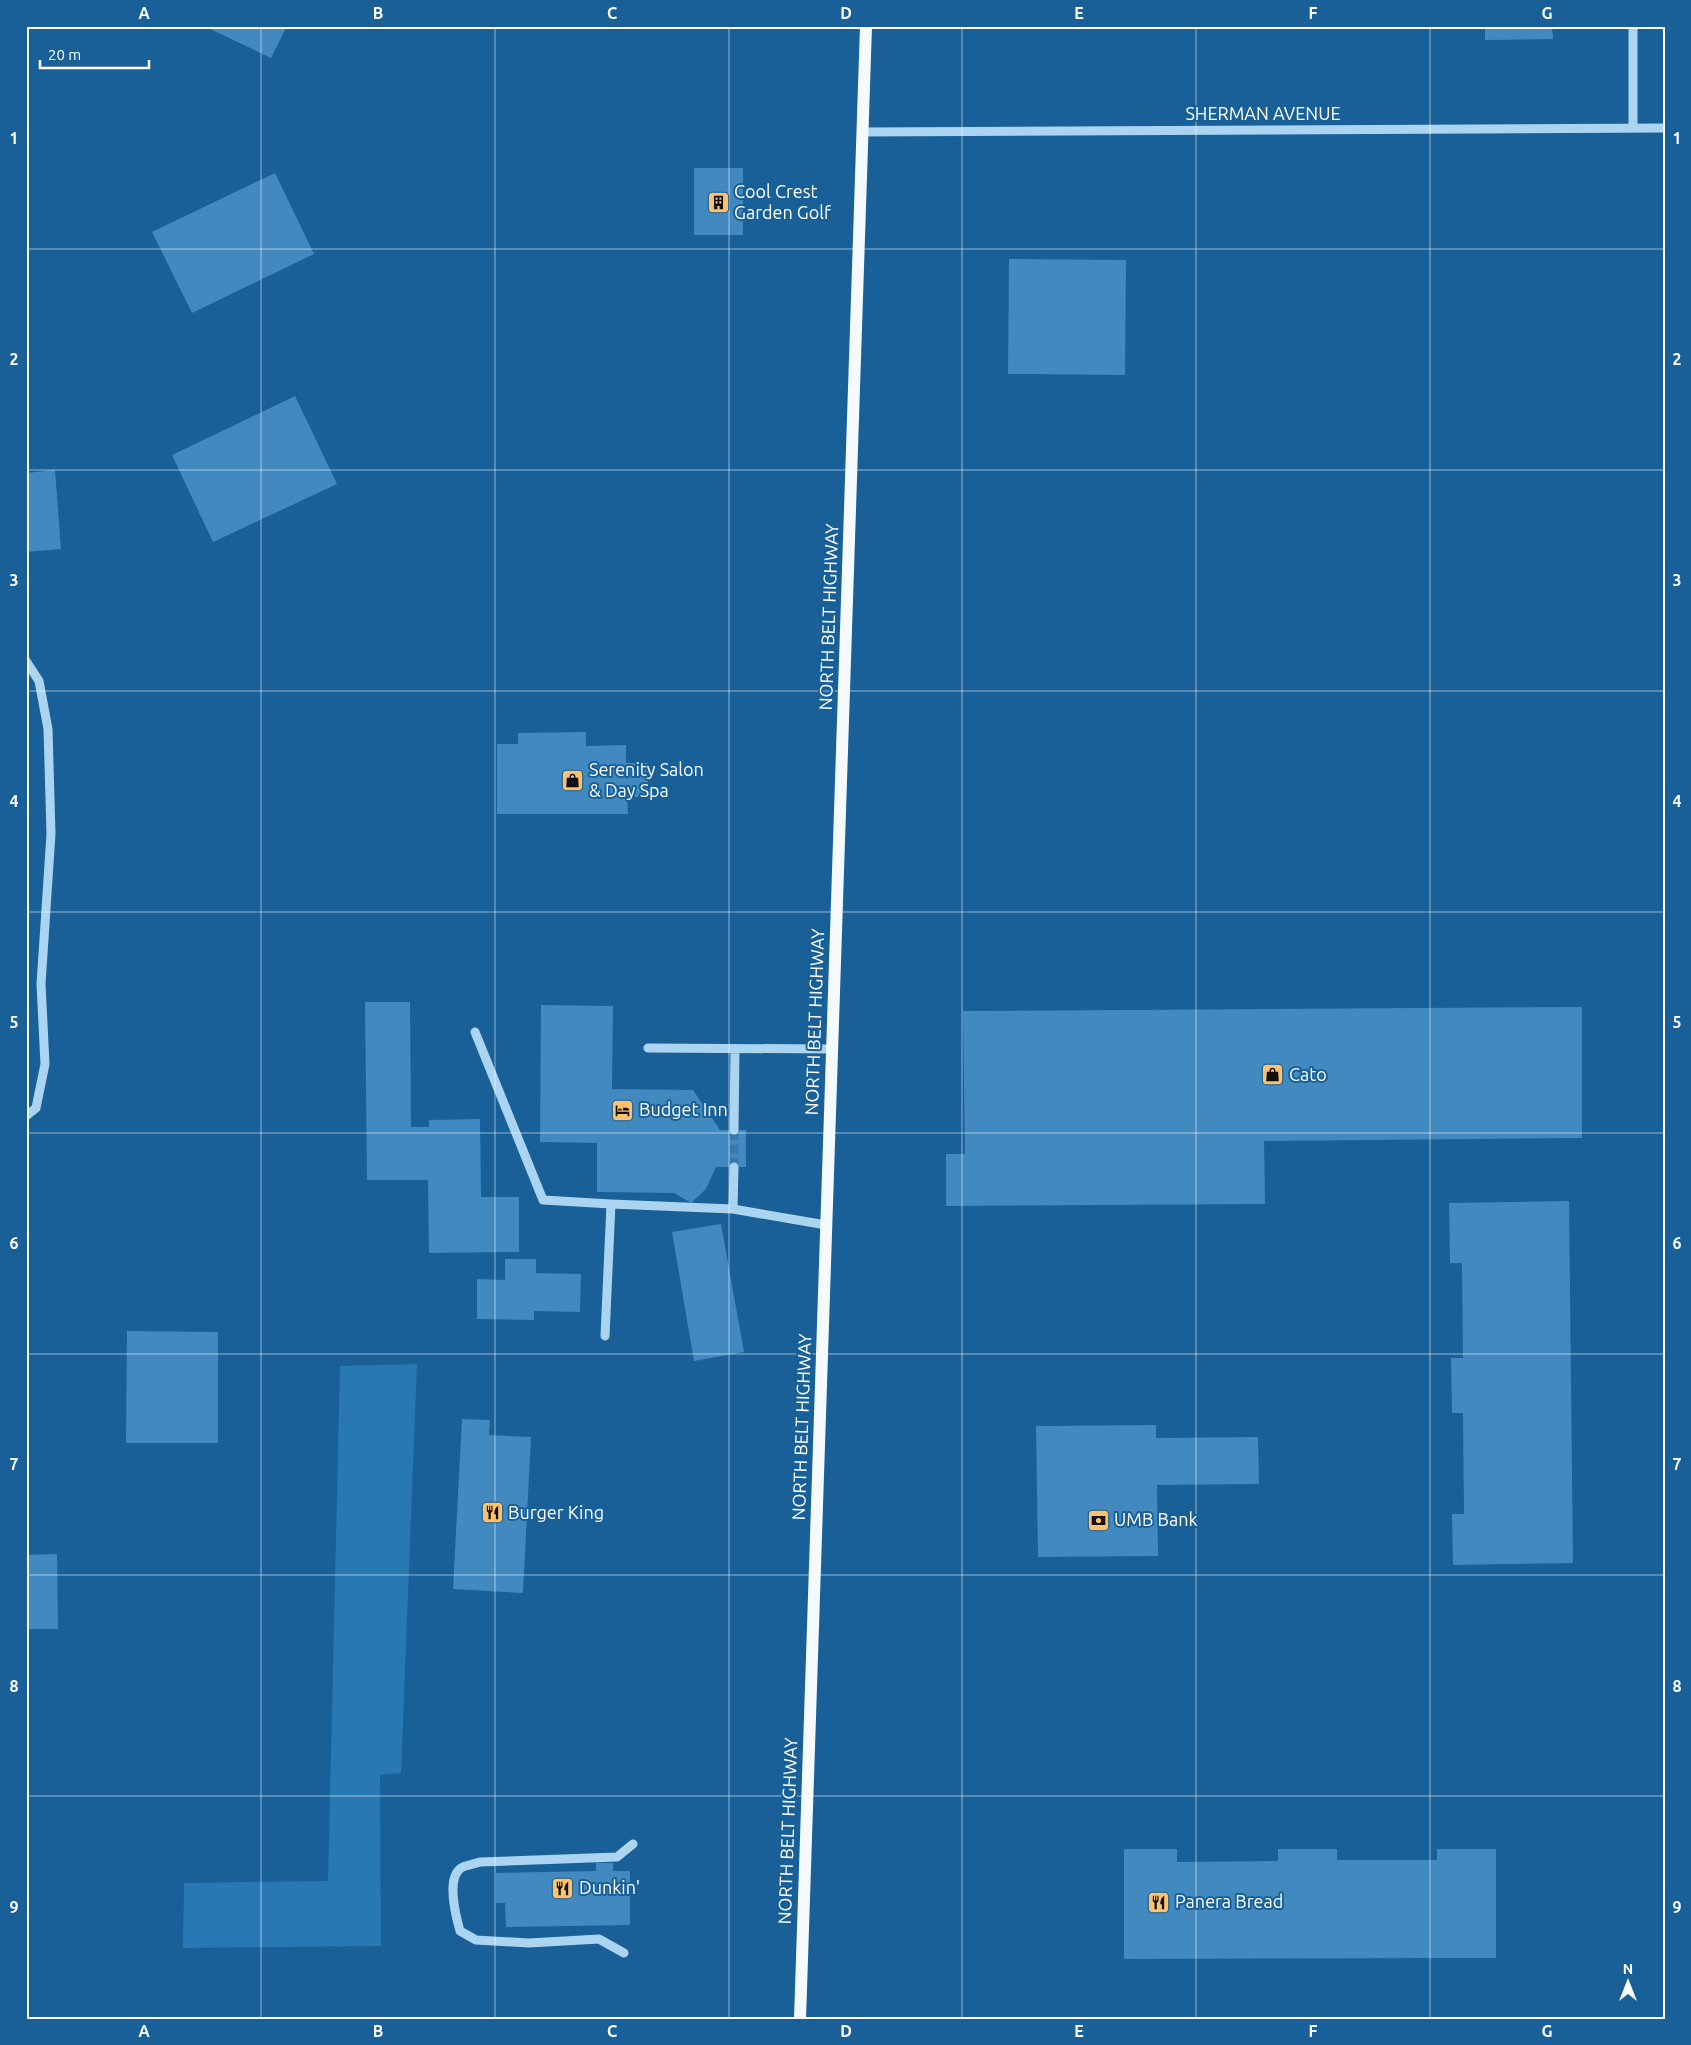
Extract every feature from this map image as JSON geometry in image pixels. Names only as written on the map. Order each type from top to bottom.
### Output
[{"type":"main road","name":"NORTH BELT HIGHWAY","points":[[800,2019],[866,26]]},
{"type":"street","points":[[1633,26],[1634,128]]},
{"type":"street","name":"SHERMAN AVENUE","points":[[862,132],[1665,128]]},
{"type":"street","points":[[26,661],[39,681],[48,729],[52,834],[41,984],[46,1064],[36,1108],[26,1116]]},
{"type":"street","points":[[475,1032],[543,1200],[732,1209],[826,1226]]},
{"type":"street","points":[[648,1048],[832,1049]]},
{"type":"street","points":[[734,1130],[735,1049]]},
{"type":"street","points":[[732,1209],[734,1167]]},
{"type":"street","points":[[605,1336],[611,1204]]},
{"type":"street","points":[[624,1953],[599,1939],[529,1943],[476,1940],[460,1931],[454,1907],[454,1878],[460,1868],[480,1862],[618,1857],[633,1844]]},
{"type":"shaded area","points":[[417,1364],[401,1773],[380,1775],[381,1946],[183,1948],[184,1883],[328,1881],[340,1366]]},
{"type":"building","points":[[204,26],[287,26],[271,58]]},
{"type":"building","points":[[1485,26],[1552,26],[1553,39],[1485,40]]},
{"type":"building","name":"Cool Crest Garden Golf","points":[[694,168],[743,168],[743,235],[694,235]]},
{"type":"building","points":[[275,173],[314,254],[192,313],[152,232]]},
{"type":"building","points":[[1009,259],[1126,260],[1125,375],[1008,374]]},
{"type":"building","points":[[295,396],[337,484],[213,542],[172,455]]},
{"type":"building","points":[[55,470],[61,549],[26,552],[26,473]]},
{"type":"building","name":"Serenity Salon & Day Spa","points":[[586,732],[586,746],[626,745],[626,763],[648,763],[648,797],[627,797],[628,814],[497,814],[497,744],[518,744],[518,733]]},
{"type":"building","points":[[365,1002],[410,1002],[411,1127],[429,1127],[429,1120],[480,1119],[481,1197],[519,1197],[519,1252],[429,1253],[428,1180],[367,1180]]},
{"type":"building","name":"Budget Inn","points":[[541,1005],[613,1006],[612,1089],[693,1090],[720,1130],[746,1130],[746,1167],[716,1167],[706,1189],[691,1203],[674,1193],[597,1192],[597,1143],[540,1142]]},
{"type":"building","name":"Cato","points":[[1582,1007],[1582,1138],[1264,1141],[1265,1204],[946,1206],[946,1154],[965,1154],[963,1011]]},
{"type":"building","points":[[1569,1201],[1573,1563],[1453,1565],[1452,1514],[1464,1514],[1463,1413],[1452,1413],[1451,1358],[1463,1358],[1462,1263],[1450,1263],[1449,1203]]},
{"type":"building","points":[[721,1224],[744,1352],[694,1361],[672,1232]]},
{"type":"building","points":[[505,1259],[536,1259],[536,1273],[581,1274],[580,1312],[534,1311],[534,1320],[477,1319],[477,1279],[505,1280]]},
{"type":"building","points":[[127,1331],[218,1332],[218,1443],[126,1443]]},
{"type":"building","name":"Burger King","points":[[462,1419],[490,1420],[489,1435],[531,1437],[523,1593],[453,1589]]},
{"type":"building","name":"UMB Bank","points":[[1156,1425],[1156,1438],[1258,1437],[1259,1484],[1157,1485],[1158,1556],[1038,1557],[1036,1426]]},
{"type":"building","points":[[57,1554],[58,1629],[26,1629],[26,1555]]},
{"type":"building","points":[[1124,1849],[1177,1849],[1177,1862],[1278,1861],[1278,1849],[1337,1849],[1337,1860],[1437,1860],[1437,1849],[1496,1849],[1496,1958],[1124,1959]]},
{"type":"building","name":"Dunkin'","points":[[596,1863],[613,1863],[613,1871],[630,1871],[630,1925],[506,1927],[505,1903],[496,1903],[496,1873],[596,1871]]},
{"type":"tunnel","points":[[734,1130],[734,1167]]},
{"type":"place","name":"Cool Crest Garden Golf","points":[[718,202]]},
{"type":"place","name":"Serenity Salon & Day Spa","points":[[573,780]]},
{"type":"place","name":"Cato","points":[[1273,1075]]},
{"type":"place","name":"Budget Inn","points":[[623,1110]]},
{"type":"place","name":"Burger King","points":[[492,1513]]},
{"type":"place","name":"UMB Bank","points":[[1098,1520]]},
{"type":"place","name":"Dunkin'","points":[[563,1888]]},
{"type":"place","name":"Panera Bread","points":[[1159,1902]]}]
